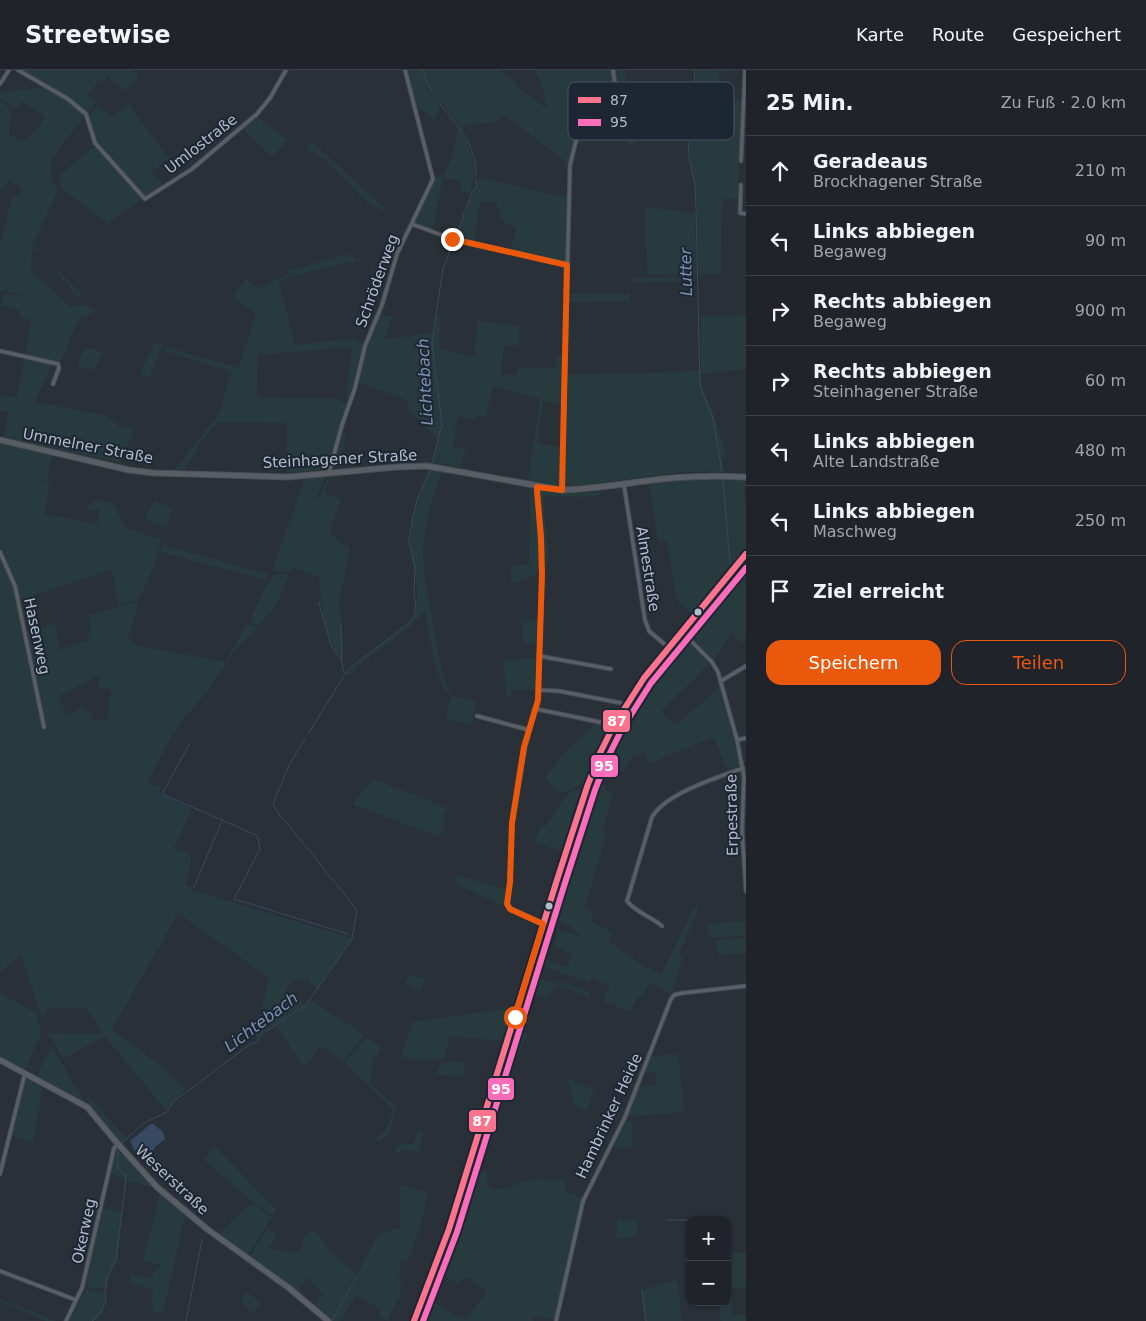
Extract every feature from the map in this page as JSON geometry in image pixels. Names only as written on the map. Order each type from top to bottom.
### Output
[{"type":"main road","name":"Ummelner Straße","points":[[0,440],[129,470],[172,473]]},
{"type":"main road","name":"Steinhagener Straße","points":[[172,473],[288,477],[427,466],[562,490],[584,490],[672,478],[746,476]]},
{"type":"main road","points":[[414,1321],[449,1229],[587,787],[614,724],[644,678],[746,554]]},
{"type":"main road","name":"Weserstraße","points":[[0,1060],[87,1107],[157,1187],[225,1242],[289,1288],[328,1321]]},
{"type":"street","points":[[0,84],[9,70]]},
{"type":"street","name":"Umlostraße","points":[[18,70],[70,101],[86,114],[94,142],[145,199],[192,169],[257,114],[270,98],[286,70]]},
{"type":"street","name":"Schröderweg","points":[[329,473],[342,424],[355,388],[365,346],[382,306],[397,254],[433,179],[405,70]]},
{"type":"street","points":[[741,161],[745,70]]},
{"type":"street","points":[[562,490],[570,165],[577,140]]},
{"type":"street","points":[[741,185],[740,213],[746,214]]},
{"type":"street","points":[[412,224],[452,239],[567,265]]},
{"type":"street","points":[[0,352],[58,364],[59,368],[53,384]]},
{"type":"street","name":"Almestraße","points":[[624,485],[644,620],[649,631],[668,648]]},
{"type":"street","points":[[537,487],[542,574],[539,690],[536,710],[524,747],[512,823],[510,882],[507,904],[510,909],[543,924]]},
{"type":"street","name":"Hasenweg","points":[[0,552],[15,586],[44,727]]},
{"type":"street","name":"Erpestraße","points":[[682,631],[712,662],[721,681],[737,740],[743,768],[742,830],[746,891]]},
{"type":"street","points":[[539,656],[611,669]]},
{"type":"street","points":[[721,681],[746,666]]},
{"type":"street","points":[[539,690],[560,691],[625,705]]},
{"type":"street","points":[[536,710],[614,724]]},
{"type":"street","points":[[477,716],[529,730]]},
{"type":"street","points":[[737,740],[746,738]]},
{"type":"street","points":[[662,926],[631,906],[627,901],[652,817],[659,807],[668,800],[743,768]]},
{"type":"street","name":"Hambrinker Heide","points":[[556,1321],[583,1201],[625,1117],[670,999],[674,995],[682,993],[746,986]]},
{"type":"street","points":[[0,1174],[25,1074]]},
{"type":"street","name":"Okerweg","points":[[66,1321],[82,1288],[114,1148],[118,1144]]},
{"type":"street","points":[[0,1270],[76,1300]]},
{"type":"green space","points":[[21,70],[132,70],[139,77],[125,91],[107,76],[105,83],[99,80],[88,95],[96,101],[88,114],[70,99]]},
{"type":"green space","points":[[406,70],[500,70],[516,83],[519,88],[547,109],[542,86],[535,70],[611,70],[613,82],[568,82],[568,140],[575,140],[569,164],[503,114],[495,122],[477,123],[461,127],[428,86],[427,88],[440,106],[435,120],[415,105]]},
{"type":"green space","points":[[615,70],[625,70],[627,82],[617,82]]},
{"type":"green space","points":[[696,70],[741,70],[719,72],[720,82],[695,82]]},
{"type":"green space","points":[[43,86],[69,101],[85,115],[51,160],[51,180],[58,190],[33,245],[31,271],[71,307],[82,305],[98,311],[79,319],[60,363],[54,361],[35,402],[108,416],[107,419],[119,422],[117,428],[121,429],[125,426],[134,429],[121,463],[4,437],[8,412],[0,410],[0,395],[17,398],[31,320],[20,317],[20,311],[0,305],[4,294],[27,297],[0,289],[0,244],[13,195],[20,196],[21,187],[9,181],[2,190],[0,189],[0,101],[11,109],[9,135],[24,141],[36,131],[45,116],[21,101],[17,109],[0,99],[0,92],[42,88]]},
{"type":"green space","points":[[734,99],[741,99],[738,199],[722,199],[721,273],[699,274],[696,185],[689,154],[690,140],[734,140]]},
{"type":"green space","points":[[128,104],[169,159],[152,172],[162,185],[146,196],[97,144],[93,133],[90,116],[98,105],[112,118]]},
{"type":"green space","points":[[256,116],[288,140],[272,157],[242,128]]},
{"type":"green space","points":[[458,127],[467,142],[473,159],[474,176],[470,193],[460,191],[462,181],[443,177],[451,159]]},
{"type":"green space","points":[[627,140],[636,140],[637,146],[628,144]]},
{"type":"green space","points":[[310,142],[391,214],[366,201],[324,158],[307,149]]},
{"type":"green space","points":[[95,146],[142,199],[108,223],[60,187],[59,179],[62,173]]},
{"type":"green space","points":[[437,176],[443,177],[433,230],[415,223],[415,221]]},
{"type":"green space","points":[[479,178],[567,196],[566,264],[510,250],[517,228],[500,220],[500,212],[494,201],[480,201],[474,242],[455,239]]},
{"type":"green space","points":[[646,207],[695,213],[696,275],[648,275],[645,234]]},
{"type":"green space","points":[[33,245],[37,246],[45,258],[81,293],[79,298]]},
{"type":"green space","points":[[349,254],[358,260],[300,274],[279,282],[295,345],[353,339],[363,344],[349,399],[346,399],[352,347],[258,355],[257,394],[261,398],[339,399],[342,402],[348,403],[329,469],[287,473],[287,423],[218,422],[201,442],[184,469],[175,469],[221,409],[230,372],[163,350],[166,347],[238,368],[256,313],[233,297],[246,279],[258,288],[290,274],[287,271]]},
{"type":"green space","points":[[689,277],[689,281],[632,282],[632,278]]},
{"type":"green space","points":[[570,294],[630,294],[630,301],[569,302]]},
{"type":"green space","points":[[746,315],[746,369],[701,374],[701,385],[715,418],[726,456],[722,457],[724,472],[684,472],[565,486],[568,375],[701,370],[701,316]]},
{"type":"green space","points":[[380,316],[393,316],[384,339],[434,333],[437,316],[441,317],[439,348],[474,357],[478,321],[519,326],[519,345],[504,345],[501,375],[517,375],[518,368],[555,368],[556,356],[563,355],[562,406],[543,400],[537,443],[562,448],[560,486],[528,480],[540,399],[493,386],[486,417],[477,415],[475,419],[458,417],[453,446],[465,449],[461,468],[433,462],[442,423],[435,356],[433,356],[441,414],[438,438],[408,409],[409,403],[406,400],[357,382],[366,347]]},
{"type":"green space","points":[[154,343],[163,345],[149,378],[140,374]]},
{"type":"green space","points":[[85,347],[103,352],[95,370],[77,366]]},
{"type":"green space","points":[[343,434],[347,435],[338,467],[333,468]]},
{"type":"green space","points":[[0,442],[52,455],[47,482],[26,473],[50,484],[44,514],[97,524],[100,510],[86,509],[95,499],[114,504],[125,528],[162,540],[154,565],[137,600],[118,605],[112,569],[16,601],[32,684],[35,683],[26,632],[55,624],[60,650],[88,640],[89,615],[137,602],[139,603],[128,636],[134,645],[225,662],[248,623],[258,628],[235,650],[207,692],[182,720],[147,783],[162,788],[159,793],[192,809],[173,849],[187,853],[191,858],[186,885],[193,887],[191,890],[352,938],[317,988],[306,979],[291,982],[285,990],[305,1005],[255,1038],[269,978],[178,913],[112,1030],[164,1068],[186,1090],[173,1099],[166,1111],[105,1036],[63,1059],[48,1033],[103,1034],[86,1008],[47,1009],[44,1018],[42,1018],[21,954],[0,973]],"holes":[[[99,675],[98,687],[111,690],[107,721],[92,720],[91,714],[82,707],[66,715],[59,696]]]},
{"type":"green space","points":[[430,469],[442,472],[432,498],[423,546],[424,574],[441,668],[451,696],[441,682],[437,670],[425,611],[409,627],[349,675],[346,674],[411,622],[415,613],[417,591],[411,535],[413,518]]},
{"type":"green space","points":[[330,476],[325,494],[341,499],[329,533],[350,549],[338,607],[341,615],[343,658],[341,659],[331,640],[325,620],[319,577],[292,567],[290,571],[274,572],[273,570],[304,479],[325,477],[316,498],[319,498]]},
{"type":"green space","points":[[696,479],[746,480],[746,487],[743,492],[746,504],[746,547],[691,613],[677,600],[667,541],[658,541],[649,484]]},
{"type":"green space","points":[[530,488],[535,492],[540,573],[512,584],[510,566],[529,565]]},
{"type":"green space","points":[[541,490],[577,493],[599,491],[600,495],[582,497],[543,496],[549,562],[544,563],[539,492]]},
{"type":"green space","points":[[154,501],[173,508],[166,527],[144,519]]},
{"type":"green space","points":[[163,545],[268,574],[265,580],[161,552]]},
{"type":"green space","points":[[746,560],[746,639],[742,643],[731,632],[714,661],[691,635],[690,630],[703,615],[710,602]]},
{"type":"green space","points":[[278,574],[289,574],[277,604],[259,626],[252,622],[251,618],[269,580]]},
{"type":"green space","points":[[538,619],[538,643],[524,644],[521,621]]},
{"type":"green space","points":[[682,640],[685,640],[698,650],[709,663],[661,711],[676,725],[720,687],[740,765],[728,771],[713,737],[649,764],[644,753],[631,758],[623,773],[607,767],[600,773],[596,771],[608,742],[630,703]]},
{"type":"green space","points":[[538,658],[536,690],[512,689],[511,697],[506,696],[504,660]]},
{"type":"green space","points":[[451,696],[475,702],[472,725],[446,719]]},
{"type":"green space","points":[[598,721],[610,724],[584,783],[566,792],[556,790],[545,778],[559,759]]},
{"type":"green space","points":[[595,774],[598,776],[596,781],[606,786],[605,789],[613,793],[604,826],[605,839],[585,906],[593,912],[590,920],[613,933],[608,941],[644,966],[661,974],[695,906],[699,908],[678,957],[683,957],[672,993],[649,983],[642,998],[638,997],[630,1012],[603,1001],[609,986],[592,978],[589,983],[536,963],[538,956],[566,967],[573,955],[554,945],[558,929],[581,938],[572,927],[550,916]]},
{"type":"green space","points":[[373,779],[448,808],[444,814],[445,823],[440,837],[354,805],[354,801]]},
{"type":"green space","points":[[581,788],[561,852],[534,841],[542,826],[545,827],[565,798],[570,793]]},
{"type":"green space","points":[[458,875],[507,890],[504,906],[459,886],[456,880]]},
{"type":"green space","points":[[549,920],[559,925],[558,929],[548,924]]},
{"type":"green space","points":[[745,921],[746,935],[709,938],[708,924]]},
{"type":"green space","points":[[746,938],[746,953],[718,954],[717,940]]},
{"type":"green space","points":[[410,975],[425,978],[420,991],[405,983]]},
{"type":"green space","points":[[532,976],[557,984],[547,999],[527,992]]},
{"type":"green space","points":[[559,981],[590,992],[588,996],[557,984]]},
{"type":"green space","points":[[0,993],[35,1012],[42,1032],[25,1070],[0,1056],[0,1015],[2,1012],[0,1011]]},
{"type":"green space","points":[[311,1000],[365,1035],[343,1061],[321,1046],[304,1067],[276,1026],[306,1006]]},
{"type":"green space","points":[[513,1008],[503,1041],[450,1036],[444,1059],[413,1060],[401,1056],[413,1022]]},
{"type":"green space","points":[[516,1029],[528,1034],[516,1058],[506,1061]]},
{"type":"green space","points":[[368,1038],[381,1046],[376,1057],[373,1056],[370,1083],[397,1107],[389,1134],[376,1142],[374,1140],[385,1130],[394,1110],[345,1063],[365,1039]]},
{"type":"green space","points":[[51,1045],[84,1101],[37,1076]]},
{"type":"green space","points":[[678,1054],[684,1112],[627,1116],[639,1087],[656,1085],[655,1072],[644,1073],[651,1056]]},
{"type":"green space","points":[[441,1063],[465,1063],[463,1077],[436,1074]]},
{"type":"green space","points":[[25,1078],[43,1088],[33,1143],[11,1135]]},
{"type":"green space","points":[[566,1078],[594,1089],[587,1111],[574,1105]]},
{"type":"green space","points":[[86,1096],[90,1098],[126,1138],[121,1143],[90,1105]]},
{"type":"green space","points":[[625,1120],[632,1122],[632,1147],[615,1148],[613,1146]]},
{"type":"green space","points":[[418,1131],[424,1133],[418,1152],[404,1149],[397,1154],[395,1149],[402,1144],[413,1144]]},
{"type":"green space","points":[[214,1145],[276,1210],[273,1215],[253,1202],[204,1160]]},
{"type":"green space","points":[[116,1148],[154,1188],[110,1173]]},
{"type":"green space","points":[[474,1167],[487,1172],[487,1184],[491,1188],[507,1188],[528,1180],[565,1180],[565,1192],[582,1197],[555,1319],[535,1316],[533,1321],[418,1321],[428,1299],[453,1314],[465,1318],[487,1292],[468,1277],[458,1284],[439,1272]]},
{"type":"green space","points":[[400,1184],[428,1193],[421,1224],[408,1262],[399,1260],[401,1294],[387,1321],[379,1316],[382,1310],[356,1295],[340,1321],[333,1321],[378,1234],[400,1228]]},
{"type":"green space","points":[[162,1194],[185,1215],[163,1313],[153,1311],[152,1289],[129,1282],[131,1275],[151,1278],[156,1269],[161,1265],[143,1260],[160,1195]]},
{"type":"green space","points":[[252,1203],[272,1217],[248,1255],[218,1234]]},
{"type":"green space","points":[[102,1208],[122,1212],[118,1253],[109,1274],[106,1289],[88,1287],[86,1285]]},
{"type":"green space","points":[[637,1219],[637,1237],[617,1238],[617,1220]]},
{"type":"green space","points":[[268,1227],[276,1236],[268,1249],[299,1253],[305,1235],[315,1230],[331,1252],[356,1274],[332,1320],[314,1305],[323,1294],[307,1277],[298,1291],[250,1256]]},
{"type":"green space","points":[[746,1253],[746,1287],[732,1288],[732,1315],[746,1315],[746,1321],[721,1321],[719,1306],[731,1306],[731,1254]]},
{"type":"green space","points":[[677,1280],[682,1321],[645,1321],[641,1290]]},
{"type":"green space","points":[[86,1290],[105,1293],[101,1312],[94,1321],[69,1321]]},
{"type":"green space","points":[[247,1292],[263,1304],[250,1313],[241,1299]]},
{"type":"green space","points":[[0,1299],[56,1321],[46,1321],[0,1302]]},
{"type":"water","points":[[152,1123],[163,1132],[165,1139],[155,1147],[149,1158],[145,1160],[134,1149],[130,1141]]},
{"type":"waterway","name":"Lichtebach","points":[[423,70],[435,97],[462,131],[469,144],[474,158],[476,175]]},
{"type":"waterway","name":"Lutter","points":[[694,82],[695,70]]},
{"type":"waterway","name":"Lutter","points":[[689,140],[688,153],[695,184],[700,386],[713,418],[722,472]]},
{"type":"waterway","name":"Lichtebach","points":[[455,237],[471,194],[477,186],[475,178]]},
{"type":"waterway","name":"Lichtebach","points":[[432,463],[442,424],[432,342],[443,269],[453,242]]},
{"type":"waterway","name":"Lichtebach","points":[[345,674],[414,617],[416,605],[414,594],[415,567],[409,541],[417,500],[430,470]]},
{"type":"waterway","name":"Lutter","points":[[723,480],[730,563]]},
{"type":"waterway","name":"Lutter","points":[[739,571],[746,578]]},
{"type":"waterway","points":[[319,603],[331,645],[342,661],[345,674]]},
{"type":"waterway","points":[[341,624],[342,661]]},
{"type":"waterway","name":"Lichtebach","points":[[308,734],[344,676]]},
{"type":"waterway","name":"Lichtebach","points":[[122,1143],[142,1124],[167,1112],[174,1100],[250,1044],[255,1043],[262,1034],[306,1005],[352,939],[357,910],[281,818],[273,804],[289,765],[305,739]]},
{"type":"waterway","points":[[190,743],[162,794],[256,835],[260,849],[234,899],[348,934]]},
{"type":"waterway","points":[[194,887],[222,821]]},
{"type":"waterway","name":"Lichtebach","points":[[92,1321],[100,1314],[106,1301],[107,1278],[116,1260],[126,1178],[126,1175],[118,1169],[118,1150]]},
{"type":"waterway","points":[[436,1275],[461,1204]]},
{"type":"waterway","points":[[666,1220],[686,1220]]},
{"type":"waterway","points":[[186,1321],[202,1240]]},
{"type":"waterway","points":[[332,1321],[357,1275]]},
{"type":"waterway","points":[[418,1321],[434,1281]]},
{"type":"waterway","points":[[642,1290],[646,1321]]},
{"type":"waterway","points":[[289,1292],[324,1321]]},
{"type":"waterway","points":[[312,1304],[318,1310]]},
{"type":"waterway","points":[[321,1311],[331,1321]]},
{"type":"transit line","name":"87","points":[[414,1321],[449,1229],[556,883],[600,753],[614,725],[644,678],[746,554]]},
{"type":"transit line","name":"95","points":[[423,1321],[457,1232],[564,886],[595,790],[608,757],[622,729],[651,683],[746,568]]},
{"type":"route","points":[[452,239],[567,265],[568,276],[562,490],[537,487],[542,574],[538,700],[524,747],[517,788],[512,823],[510,882],[507,904],[510,909],[543,924],[515,1017]]}]
